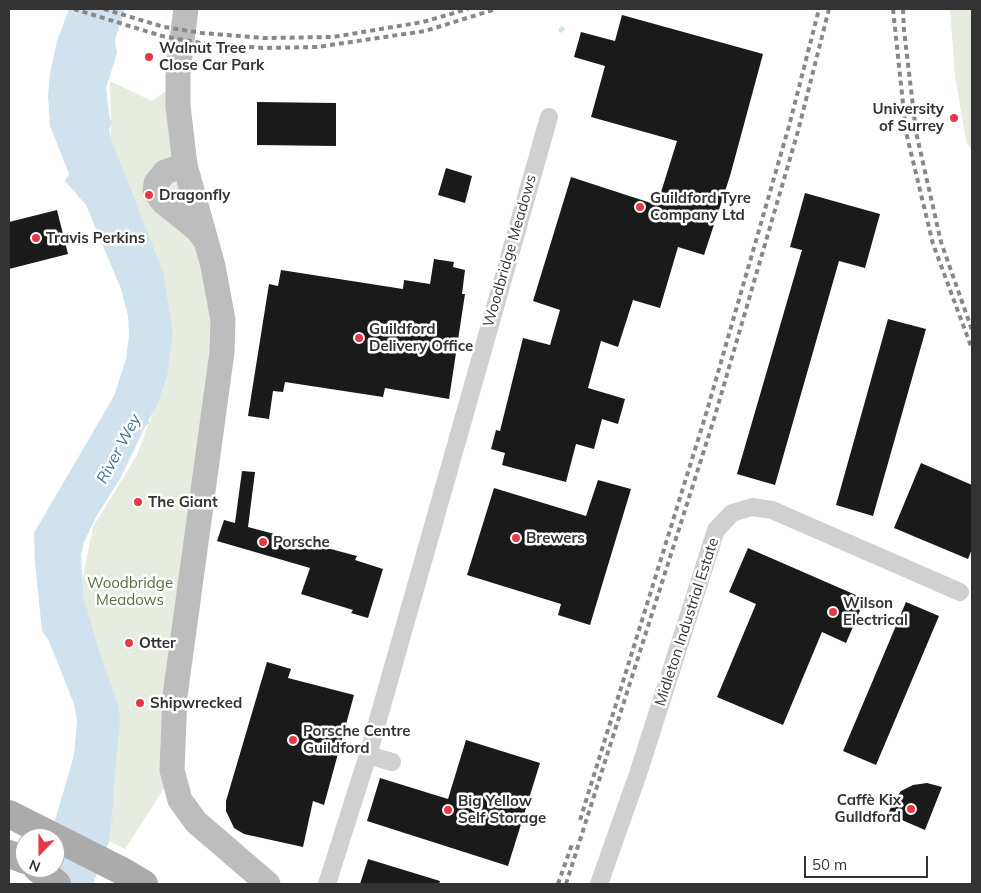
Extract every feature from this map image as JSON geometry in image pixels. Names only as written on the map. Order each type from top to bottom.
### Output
[{"type":"main road","points":[[9,814],[144,884]]},
{"type":"street","points":[[185,17],[178,70],[178,106],[185,165],[206,240],[223,320],[222,352],[175,696],[172,770],[180,800],[196,822],[268,884]]},
{"type":"street","name":"Woodbridge Meadows","points":[[326,881],[368,755],[548,117]]},
{"type":"street","points":[[185,165],[165,172],[156,184],[155,191],[163,202],[198,230],[206,240]]},
{"type":"street","name":"Midleton Industrial Estate","points":[[599,884],[641,765],[716,530],[732,513],[752,507],[772,510],[960,592]]},
{"type":"street","points":[[368,755],[392,762]]},
{"type":"green space","points":[[950,9],[972,9],[972,151],[966,141],[955,76]]},
{"type":"green space","name":"Woodbridge Meadows","points":[[110,81],[152,101],[170,88],[217,328],[165,787],[125,849],[97,835],[92,651],[80,591],[93,527],[137,455],[160,394],[111,140]]},
{"type":"water","name":"River Wey","points":[[69,9],[125,9],[115,40],[117,53],[106,88],[110,120],[112,121],[109,130],[163,272],[173,334],[167,376],[157,406],[121,477],[96,517],[84,542],[81,555],[83,596],[100,654],[118,705],[120,720],[113,791],[114,803],[111,816],[114,819],[111,821],[109,842],[93,884],[37,884],[44,878],[65,878],[65,828],[53,828],[74,755],[77,720],[74,704],[49,641],[42,631],[34,533],[114,396],[126,359],[129,335],[128,316],[121,289],[86,205],[65,181],[69,174],[50,126],[48,96],[50,73],[57,41]]},
{"type":"building","points":[[622,15],[763,54],[730,176],[704,255],[678,247],[660,308],[633,300],[618,347],[601,341],[588,388],[625,399],[618,424],[602,419],[594,449],[576,444],[566,482],[502,465],[505,453],[491,449],[496,430],[500,431],[523,338],[550,345],[560,310],[533,301],[571,177],[657,205],[677,141],[591,117],[605,66],[574,57],[581,32],[615,41]]},
{"type":"building","points":[[257,102],[336,103],[336,146],[257,145]]},
{"type":"building","points":[[446,168],[472,176],[465,203],[438,195]]},
{"type":"building","points":[[805,193],[880,214],[865,268],[839,261],[775,485],[737,474],[802,250],[790,247]]},
{"type":"building","name":"Travis Perkins","points":[[57,210],[68,254],[9,269],[9,222]]},
{"type":"building","name":"Guildford Delivery Office","points":[[434,259],[454,262],[453,267],[465,270],[462,294],[465,294],[449,399],[385,388],[383,397],[285,382],[283,392],[273,391],[269,419],[248,416],[269,284],[278,286],[281,270],[403,289],[404,280],[430,284]]},
{"type":"building","points":[[888,319],[926,329],[873,516],[836,505]]},
{"type":"building","points":[[921,463],[972,485],[972,549],[968,559],[894,528]]},
{"type":"building","points":[[242,471],[255,472],[248,527],[357,556],[355,560],[383,569],[368,618],[351,613],[353,610],[301,594],[310,568],[217,541],[224,520],[235,523]]},
{"type":"building","points":[[598,480],[631,489],[590,625],[558,615],[561,604],[467,575],[494,488],[586,516]]},
{"type":"building","points":[[748,548],[865,599],[846,643],[822,632],[783,725],[717,697],[756,604],[729,592]]},
{"type":"building","points":[[906,602],[939,616],[876,765],[843,751]]},
{"type":"building","name":"Porsche Centre Guildford","points":[[267,662],[291,669],[288,678],[354,695],[324,805],[313,801],[303,847],[244,834],[234,828],[226,811],[226,801]]},
{"type":"building","name":"Big Yellow Self Storage","points":[[466,740],[540,763],[508,866],[367,821],[380,778],[448,799]]},
{"type":"building","name":"Caffè Kix Gulldford","points":[[927,783],[942,787],[925,830],[888,814],[893,802],[901,791],[913,785]]},
{"type":"building","points":[[368,859],[440,881],[439,884],[360,884]]},
{"type":"railway","points":[[74,9],[162,36],[201,43],[263,48],[317,47],[425,31],[496,9]]},
{"type":"railway","points":[[104,9],[164,27],[202,33],[264,38],[333,37],[423,22],[468,9]]},
{"type":"railway","points":[[580,820],[706,414],[789,126],[819,9]]},
{"type":"railway","points":[[566,884],[714,419],[798,131],[829,9]]},
{"type":"railway","points":[[893,9],[906,132],[933,244],[972,349]]},
{"type":"railway","points":[[903,9],[916,132],[941,242],[972,330]]},
{"type":"railway","points":[[558,884],[572,844]]},
{"type":"place","name":"Walnut Tree Close Car Park","points":[[149,57]]},
{"type":"place","name":"University of Surrey","points":[[954,118]]},
{"type":"place","name":"Dragonfly","points":[[149,195]]},
{"type":"place","name":"Guildford Tyre Company Ltd","points":[[640,207]]},
{"type":"place","name":"Travis Perkins","points":[[36,238]]},
{"type":"place","name":"Guildford Delivery Office","points":[[359,338]]},
{"type":"place","name":"The Giant","points":[[138,502]]},
{"type":"place","name":"Brewers","points":[[516,538]]},
{"type":"place","name":"Porsche","points":[[263,542]]},
{"type":"place","name":"Wilson Electrical","points":[[833,612]]},
{"type":"place","name":"Otter","points":[[129,643]]},
{"type":"place","name":"Shipwrecked","points":[[140,703]]},
{"type":"place","name":"Porsche Centre Guildford","points":[[293,740]]},
{"type":"place","name":"Caffè Kix Gulldford","points":[[911,809]]},
{"type":"place","name":"Big Yellow Self Storage","points":[[448,810]]}]
